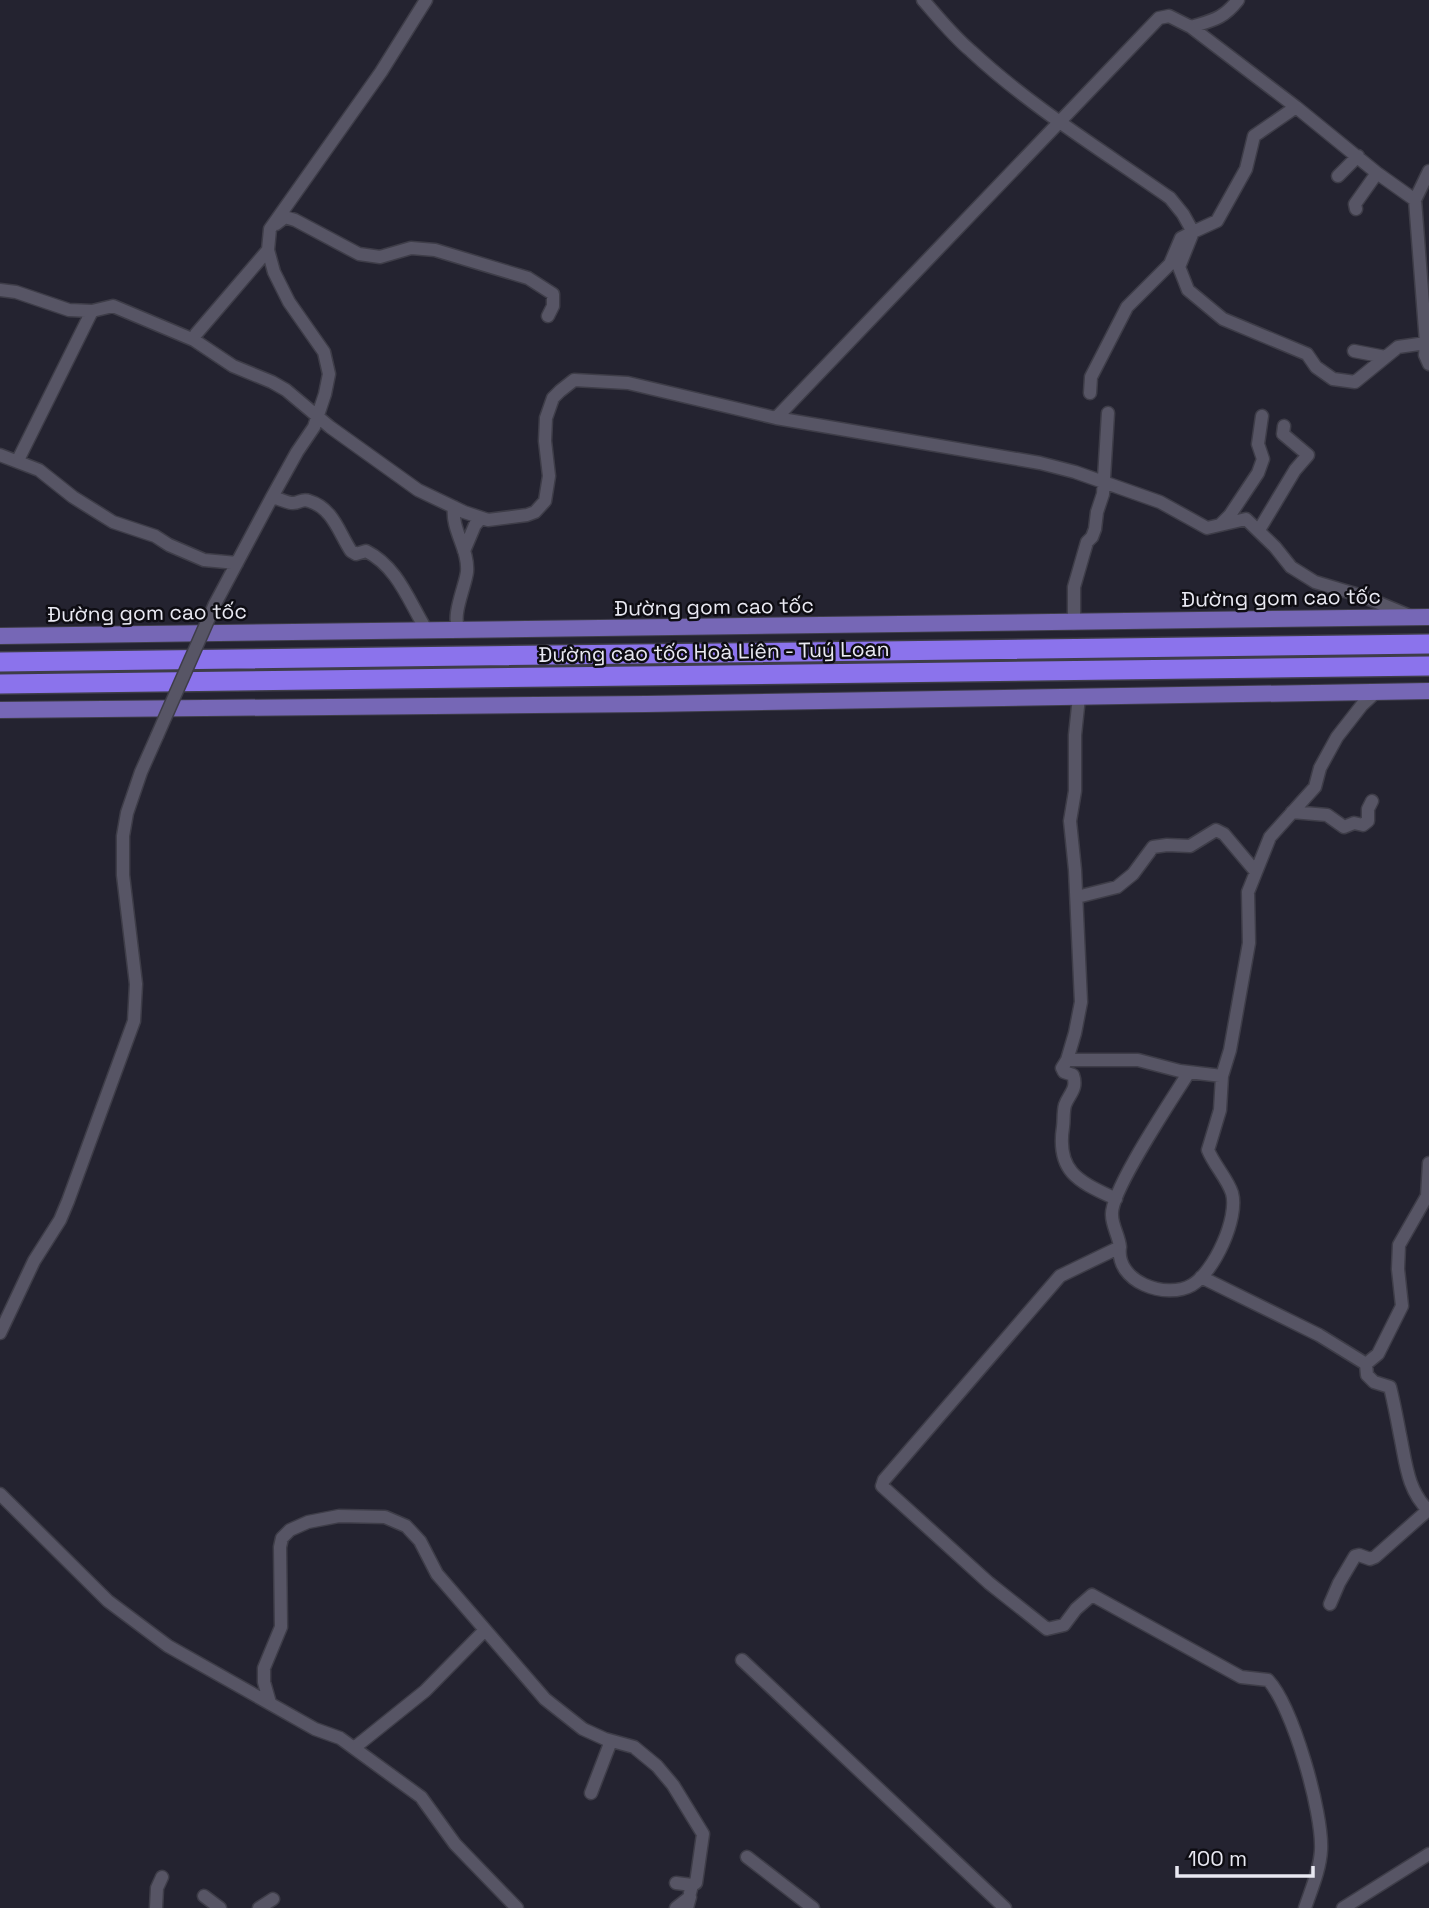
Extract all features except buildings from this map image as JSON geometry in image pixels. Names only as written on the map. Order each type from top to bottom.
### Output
[{"type":"highway","name":"Đường cao tốc Hoà Liên - Tuý Loan","points":[[0,662],[1429,644]]},
{"type":"highway","name":"Đường cao tốc Hoà Liên - Tuý Loan","points":[[0,684],[1429,666]]},
{"type":"main road","name":"Đường gom cao tốc","points":[[0,636],[1421,617]]},
{"type":"main road","points":[[0,710],[646,704],[1429,691]]},
{"type":"street","points":[[0,1333],[34,1261],[60,1220],[134,1021],[136,984],[123,875],[123,836],[127,813],[141,772],[215,604],[272,496],[318,417],[329,374],[327,360],[317,341],[289,302],[274,272],[268,250],[270,229],[380,72],[426,0]]},
{"type":"street","points":[[923,0],[969,50],[1060,122],[1170,198],[1193,232]]},
{"type":"street","points":[[1191,27],[1227,14],[1238,0]]},
{"type":"street","points":[[776,418],[1159,18],[1169,16],[1191,27],[1415,200],[1423,222],[1425,355],[1429,364]]},
{"type":"street","points":[[1090,393],[1091,377],[1127,307],[1170,264],[1181,238],[1217,221],[1246,169],[1254,136],[1296,107]]},
{"type":"street","points":[[1338,176],[1358,156]]},
{"type":"street","points":[[1415,200],[1429,171]]},
{"type":"street","points":[[1356,209],[1355,204],[1377,173]]},
{"type":"street","points":[[270,229],[285,217],[295,219],[359,254],[380,257],[411,248],[435,250],[512,272],[528,278],[553,294],[553,306],[548,317]]},
{"type":"street","points":[[1193,232],[1179,267],[1188,290],[1223,319],[1307,354],[1316,367],[1333,379],[1355,382],[1398,347],[1426,343]]},
{"type":"street","points":[[194,340],[196,334],[268,250]]},
{"type":"street","points":[[0,290],[16,292],[69,310],[92,311],[113,306],[194,340],[233,366],[286,390],[318,417],[418,490],[481,518],[502,519],[527,515],[535,512],[545,500],[549,476],[545,441],[546,418],[553,398],[574,380],[628,383],[776,418],[1040,463],[1075,472],[1160,502],[1207,528],[1246,519],[1291,567],[1315,582],[1421,617]]},
{"type":"street","points":[[18,460],[92,311]]},
{"type":"street","points":[[1354,351],[1385,357]]},
{"type":"street","points":[[1074,623],[1074,587],[1087,542],[1095,528],[1103,483],[1108,413]]},
{"type":"street","points":[[1218,526],[1230,515],[1258,473],[1263,460],[1258,444],[1262,416]]},
{"type":"street","points":[[1259,530],[1295,470],[1308,455],[1282,435]]},
{"type":"street","points":[[0,455],[39,470],[73,497],[113,522],[155,536],[204,561],[237,563]]},
{"type":"street","points":[[272,496],[293,503],[301,499],[309,500],[318,505],[332,518],[351,551],[356,554],[366,551],[395,575],[427,631]]},
{"type":"street","points":[[454,507],[455,527],[464,551],[467,573],[455,618],[460,631]]},
{"type":"street","points":[[464,551],[481,518]]},
{"type":"street","points":[[1189,1072],[1131,1166],[1111,1215],[1120,1247],[1119,1262],[1124,1271],[1147,1285],[1178,1289],[1191,1285],[1201,1277],[1226,1240],[1233,1218],[1232,1194],[1208,1150],[1220,1110],[1222,1076],[1230,1050],[1249,943],[1248,892],[1268,841],[1315,787],[1320,768],[1337,737],[1376,692]]},
{"type":"street","points":[[1079,696],[1075,790],[1070,821],[1077,897],[1081,1002],[1063,1070],[1073,1075],[1075,1083],[1072,1095],[1065,1104],[1062,1135],[1064,1160],[1070,1173],[1077,1180],[1116,1199]]},
{"type":"street","points":[[1292,812],[1327,815],[1344,827],[1354,823],[1365,825],[1368,821],[1368,807],[1372,801]]},
{"type":"street","points":[[1077,897],[1117,887],[1133,874],[1153,847],[1190,846],[1216,830],[1224,834],[1256,872]]},
{"type":"street","points":[[1067,1060],[1138,1060],[1189,1072],[1222,1076]]},
{"type":"street","points":[[1366,1364],[1378,1354],[1402,1306],[1398,1269],[1399,1245],[1427,1196],[1429,1163]]},
{"type":"street","points":[[1120,1247],[1060,1276],[884,1480],[882,1486],[989,1583],[1047,1629],[1064,1625],[1076,1609],[1092,1595],[1241,1677],[1268,1680],[1276,1689],[1290,1718],[1319,1815],[1321,1850],[1305,1908]]},
{"type":"street","points":[[1201,1277],[1319,1335],[1366,1364]]},
{"type":"street","points":[[1330,1604],[1355,1556],[1370,1559],[1375,1557],[1429,1511],[1420,1503],[1410,1485],[1390,1387],[1374,1382],[1367,1376],[1366,1364]]},
{"type":"street","points":[[0,1494],[108,1601],[168,1646],[315,1729],[340,1738],[421,1797],[455,1844],[517,1908]]},
{"type":"street","points":[[270,1703],[264,1682],[264,1668],[281,1628],[282,1538],[290,1530],[308,1522],[339,1516],[385,1517],[405,1525],[420,1541],[438,1574],[545,1699],[583,1729],[634,1747],[657,1766],[673,1785],[703,1834],[696,1883],[689,1897],[676,1908]]},
{"type":"street","points":[[354,1748],[425,1691],[485,1630]]},
{"type":"street","points":[[742,1660],[1005,1908]]},
{"type":"street","points":[[591,1793],[611,1741]]},
{"type":"street","points":[[1343,1908],[1429,1854]]},
{"type":"street","points":[[747,1857],[813,1908]]},
{"type":"street","points":[[156,1908],[162,1877]]},
{"type":"street","points":[[676,1883],[689,1897]]},
{"type":"street","points":[[204,1896],[220,1908]]},
{"type":"street","points":[[259,1908],[273,1899]]}]
